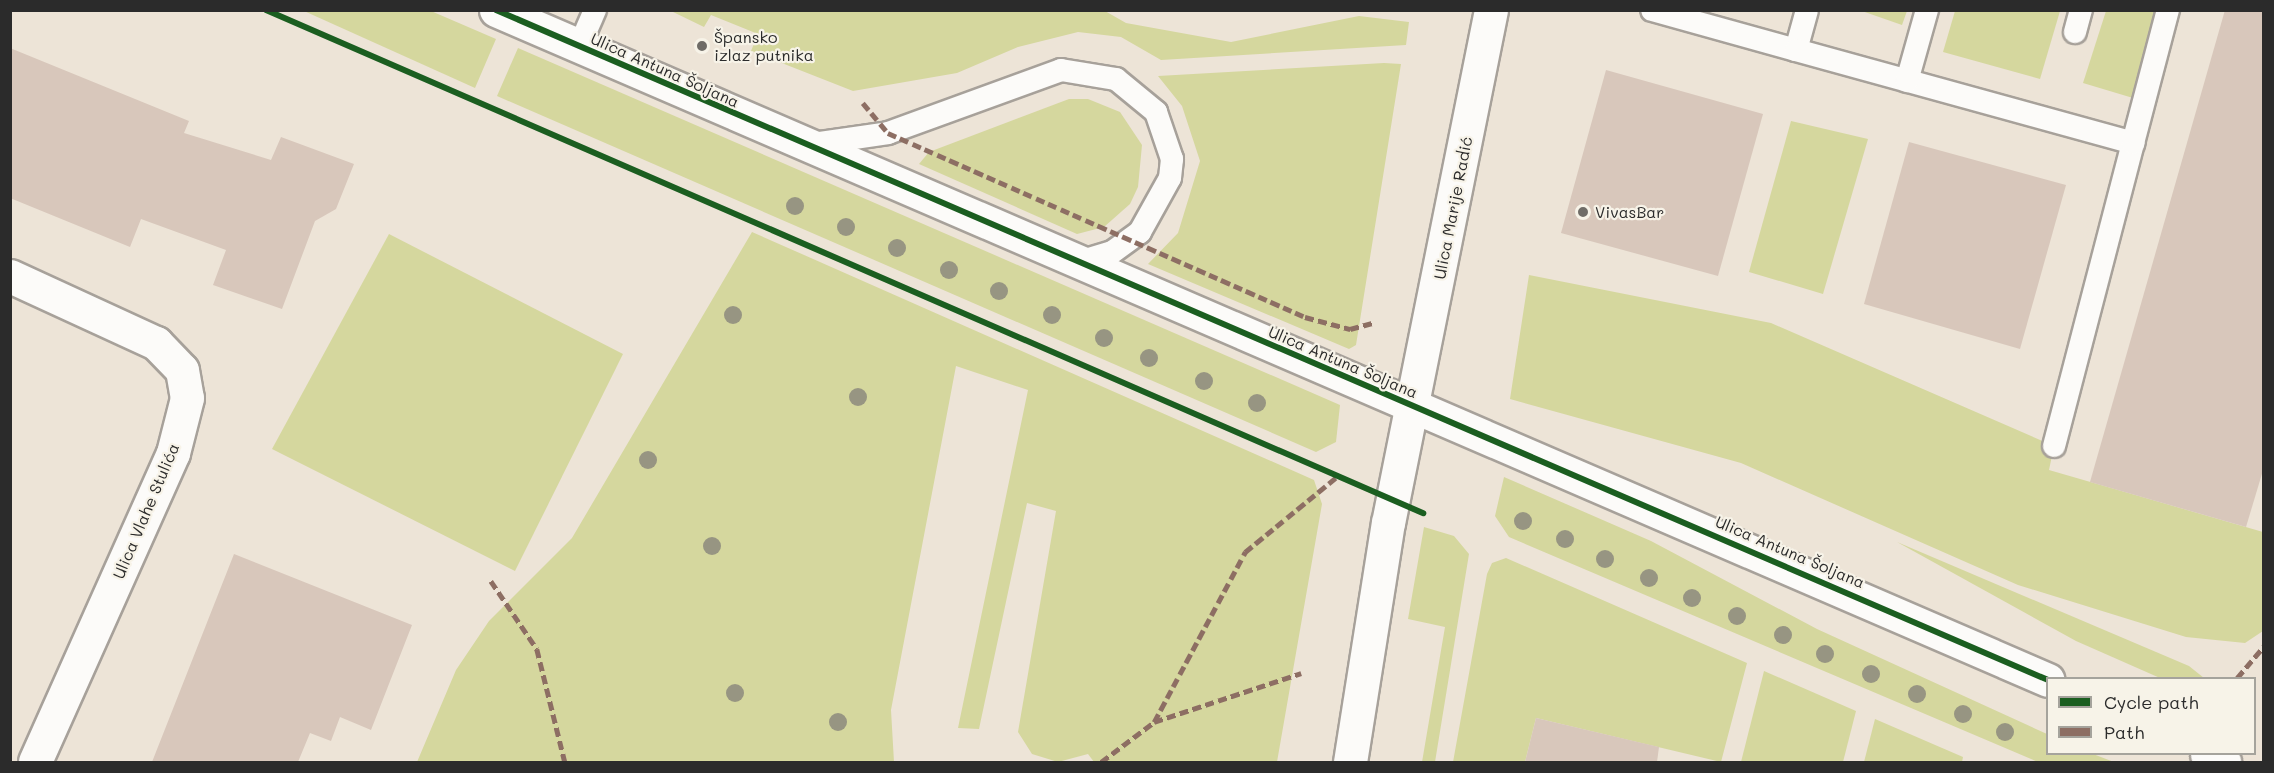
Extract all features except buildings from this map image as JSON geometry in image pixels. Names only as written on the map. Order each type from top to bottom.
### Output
[{"type":"street","name":"Ulica Antuna Šoljana","points":[[496,10],[1074,264],[1412,406],[2046,679]]},
{"type":"street","name":"Ulica Marije Radić","points":[[1412,406],[1491,10]]},
{"type":"street","name":"Ulica Vlahe Stulića","points":[[10,276],[156,343],[182,370],[187,398],[173,453],[34,762]]},
{"type":"street","name":"Ulica Antuna Šoljana","points":[[1350,762],[1412,406]]},
{"type":"lane","points":[[579,47],[595,10]]},
{"type":"lane","points":[[1652,10],[2133,143]]},
{"type":"lane","points":[[1796,50],[1807,10]]},
{"type":"lane","points":[[1907,81],[1927,10]]},
{"type":"lane","points":[[2075,33],[2081,10]]},
{"type":"lane","points":[[2054,446],[2168,10]]},
{"type":"lane","points":[[802,145],[884,134],[1061,70],[1116,79],[1156,112],[1172,159],[1170,178],[1140,232],[1112,252],[1074,264]]},
{"type":"green space","points":[[1859,10],[1907,10],[1907,11],[1902,25]]},
{"type":"green space","points":[[304,11],[431,11],[496,39],[475,88]]},
{"type":"green space","points":[[671,11],[1105,11],[1126,23],[1231,42],[1359,16],[1409,22],[1406,45],[1161,60],[1121,37],[1078,32],[1018,47],[957,73],[853,91],[751,51],[758,34],[711,15],[704,27]]},
{"type":"green space","points":[[1955,11],[2060,11],[2040,79],[1943,52]]},
{"type":"green space","points":[[2106,11],[2159,11],[2133,98],[2083,83]]},
{"type":"green space","points":[[518,48],[1340,405],[1336,442],[1316,452],[497,96]]},
{"type":"green space","points":[[1384,63],[1401,64],[1356,345],[1349,349],[1148,264],[1178,233],[1200,161],[1182,106],[1158,76]]},
{"type":"green space","points":[[1069,99],[1088,99],[1120,112],[1142,145],[1138,187],[1130,204],[1104,227],[1077,234],[919,164],[929,152]]},
{"type":"green space","points":[[1791,121],[1868,139],[1823,294],[1749,272]]},
{"type":"green space","points":[[752,232],[1314,480],[1322,504],[1277,762],[1094,762],[1088,754],[1058,762],[1032,754],[1018,732],[1056,511],[1027,503],[979,729],[958,728],[1028,390],[956,366],[891,710],[894,762],[417,762],[456,670],[489,621],[572,538]]},
{"type":"green space","points":[[389,234],[623,354],[515,571],[272,449]]},
{"type":"green space","points":[[1529,275],[1771,323],[2054,446],[2049,470],[2263,532],[2263,631],[2245,643],[2186,637],[2018,585],[1741,463],[1510,399]]},
{"type":"green space","points":[[1504,477],[1651,541],[1817,629],[2046,734],[2046,755],[2096,755],[2114,762],[2038,762],[1509,537],[1495,516]]},
{"type":"green space","points":[[1424,527],[1454,536],[1469,554],[1435,762],[1422,762],[1445,627],[1408,619]]},
{"type":"green space","points":[[1897,542],[2189,666],[2203,677],[2158,677],[2076,641]]},
{"type":"green space","points":[[1506,558],[1747,663],[1721,762],[1536,718],[1525,762],[1453,762],[1487,574],[1492,563]]},
{"type":"green space","points":[[1764,671],[1856,711],[1843,762],[1741,762]]},
{"type":"green space","points":[[1875,719],[1963,757],[1962,762],[1864,762]]},
{"type":"marked path","points":[[863,103],[888,133],[1305,317],[1350,329],[1373,323]]},
{"type":"marked path","points":[[1154,722],[1245,552],[1339,475]]},
{"type":"marked path","points":[[491,581],[537,649],[565,762]]},
{"type":"marked path","points":[[2238,677],[2264,646]]},
{"type":"marked path","points":[[1101,762],[1154,722],[1301,673]]},
{"type":"cycle path","points":[[266,10],[1423,513]]},
{"type":"cycle path","points":[[496,10],[2046,679]]},
{"type":"place","name":"Špansko izlaz putnika","points":[[702,46]]},
{"type":"place","name":"VivasBar","points":[[1583,212]]}]
